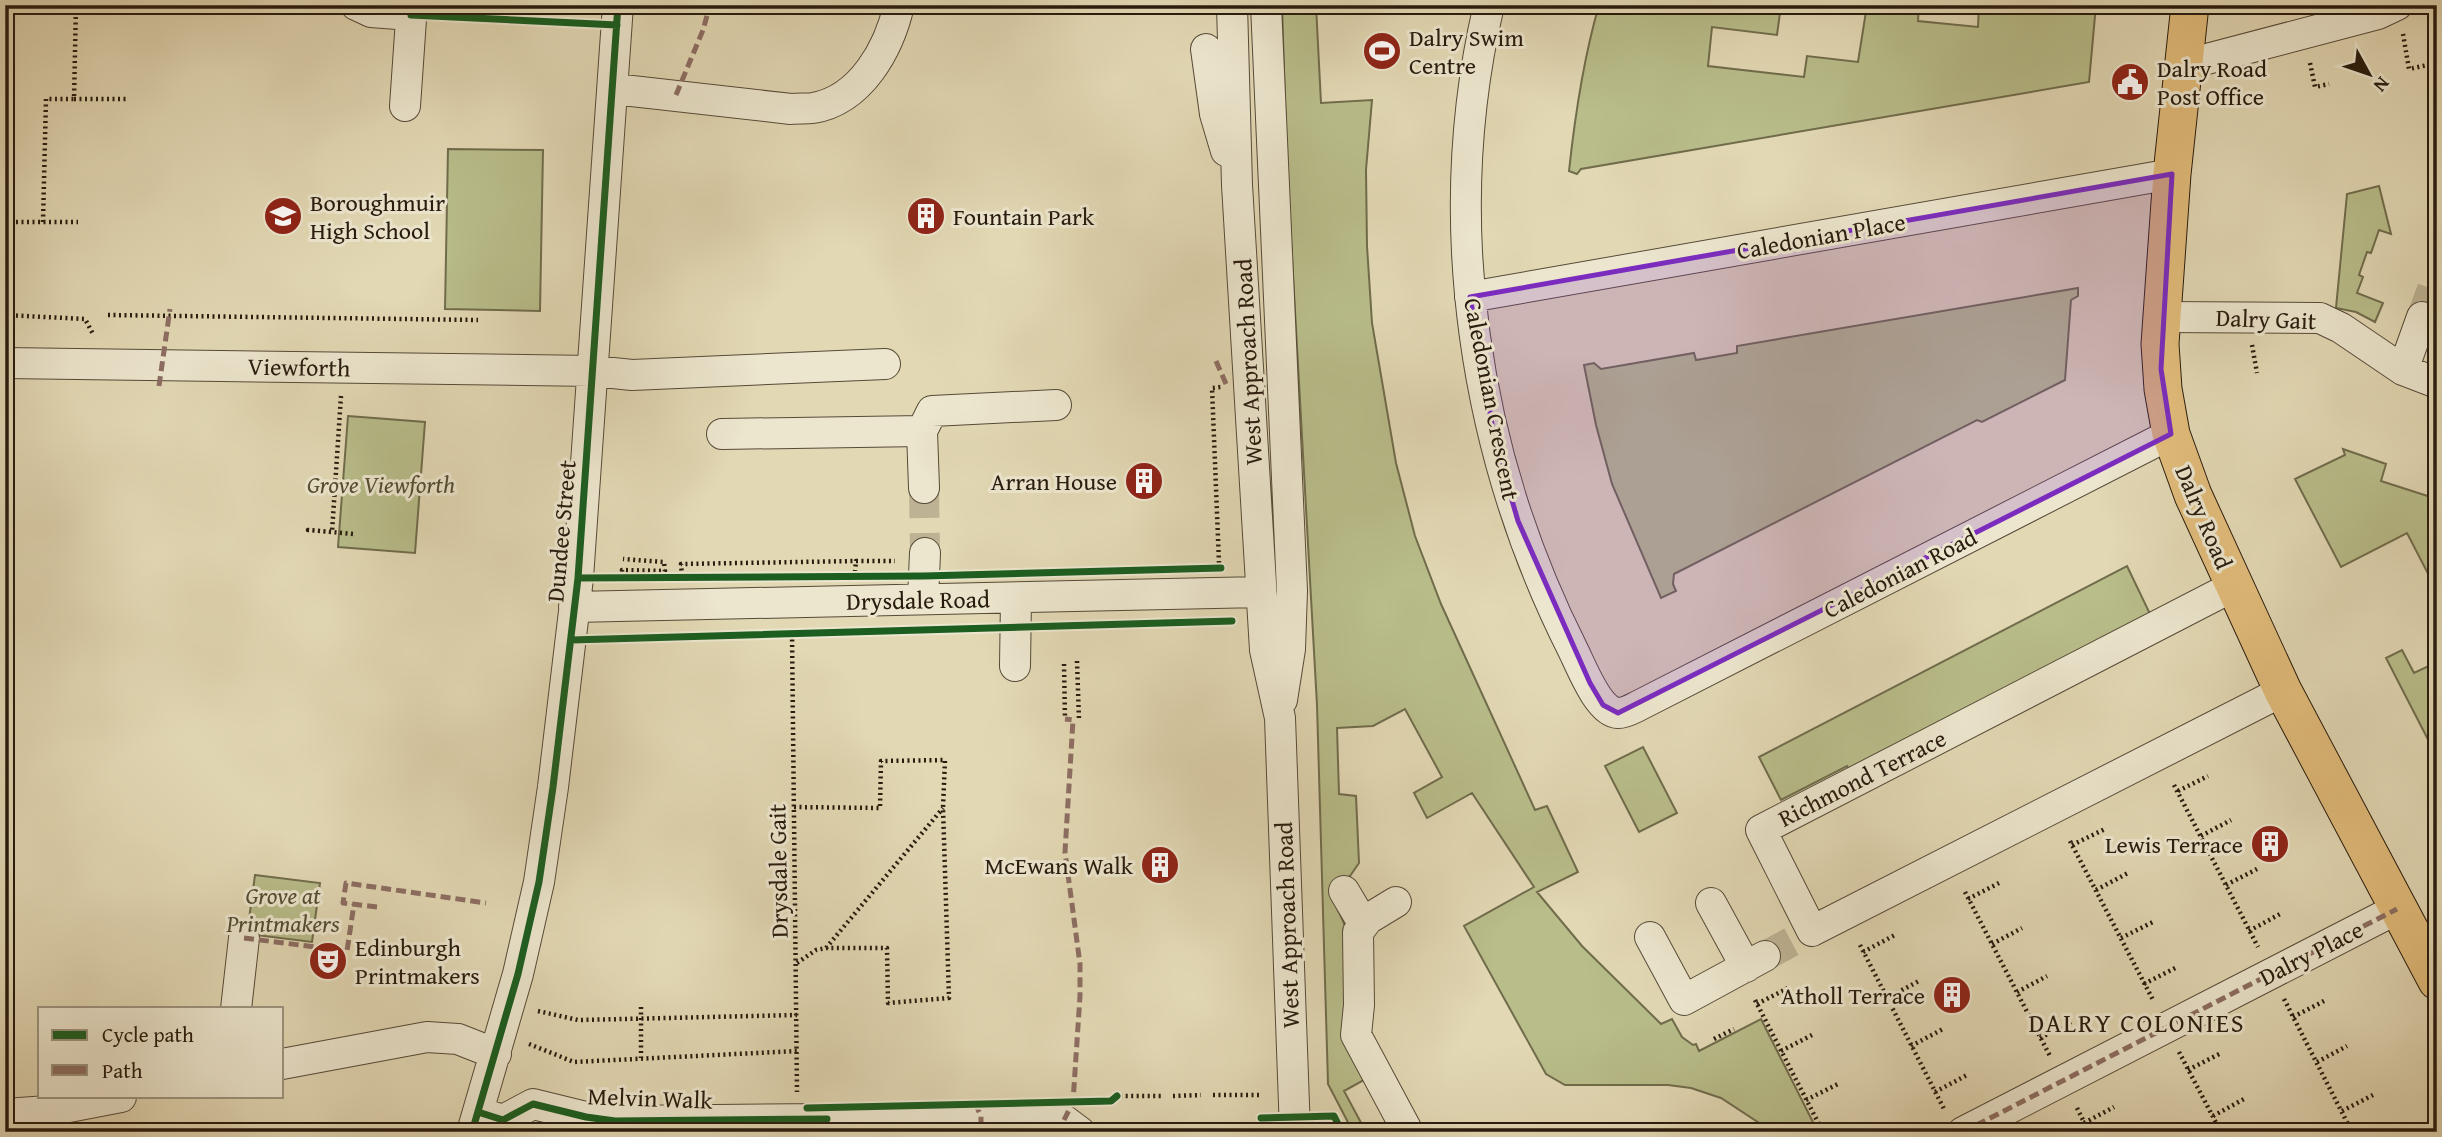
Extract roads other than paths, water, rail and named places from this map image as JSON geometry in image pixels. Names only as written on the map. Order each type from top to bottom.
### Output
[{"type":"main road","name":"Dalry Road","points":[[2190,5],[2172,174],[2162,317],[2161,369],[2171,434],[2193,495],[2283,691],[2437,981]]},
{"type":"street","points":[[356,5],[370,12],[411,10],[405,106]]},
{"type":"street","points":[[614,89],[791,108],[812,108],[829,104],[858,84],[874,65],[887,41],[899,5]]},
{"type":"street","name":"West Approach Road","points":[[1233,5],[1237,185],[1261,592],[1265,650],[1280,718],[1295,1124]]},
{"type":"street","name":"West Approach Road","points":[[1266,5],[1292,591],[1290,649],[1280,718]]},
{"type":"street","name":"Caledonian Crescent","points":[[1489,5],[1479,51],[1470,117],[1466,217],[1470,297],[1479,360],[1509,493],[1528,549],[1565,634],[1598,698],[1615,713],[1628,710]]},
{"type":"street","points":[[2184,65],[2378,15],[2397,5]]},
{"type":"street","name":"Dundee Street","points":[[475,1122],[499,1044],[539,882],[563,708],[578,578],[618,15]]},
{"type":"street","points":[[1206,49],[1215,114],[1237,185]]},
{"type":"street","name":"Caledonian Place","points":[[1470,297],[2172,174]]},
{"type":"street","name":"Dalry Gait","points":[[2162,317],[2320,317],[2342,328],[2403,370],[2437,383]]},
{"type":"street","points":[[2403,370],[2422,317]]},
{"type":"street","name":"Viewforth","points":[[5,363],[594,371],[632,375],[885,364]]},
{"type":"street","points":[[924,488],[922,431],[932,411],[1056,405]]},
{"type":"street","points":[[722,434],[922,431]]},
{"type":"street","name":"Caledonian Road","points":[[1628,710],[2171,434]]},
{"type":"street","points":[[923,599],[925,552]]},
{"type":"street","name":"Richmond Terrace","points":[[2234,586],[1761,830],[1809,932],[2283,691]]},
{"type":"street","name":"Drysdale Road","points":[[574,607],[1261,592]]},
{"type":"street","points":[[1015,666],[1016,598]]},
{"type":"street","points":[[1343,891],[1363,923]]},
{"type":"street","points":[[1396,902],[1363,923],[1358,937],[1359,1005],[1356,1035],[1408,1132]]},
{"type":"street","points":[[1650,937],[1684,1000],[1756,961],[1711,903]]},
{"type":"street","name":"Dalry Place","points":[[1954,1122],[2063,1080],[2397,909]]},
{"type":"street","points":[[236,1007],[244,938]]},
{"type":"street","points":[[284,1064],[427,1037],[499,1044]]},
{"type":"street","points":[[5,1114],[48,1111],[116,1098]]},
{"type":"street","name":"Melvin Walk","points":[[475,1122],[503,1119],[533,1104],[615,1121],[1042,1115],[1064,1120],[1080,1132]]},
{"type":"tunnel","points":[[2422,317],[2437,275]]},
{"type":"tunnel","points":[[924,488],[925,553]]},
{"type":"tunnel","points":[[1765,956],[1806,934]]},
{"type":"place","name":"Dalry Swim Centre","points":[[1382,51]]},
{"type":"place","name":"Dalry Road Post Office","points":[[2130,82]]},
{"type":"place","name":"Boroughmuir High School","points":[[283,216]]},
{"type":"place","name":"Fountain Park","points":[[926,216]]},
{"type":"place","name":"Arran House","points":[[1144,481]]},
{"type":"place","name":"Lewis Terrace","points":[[2270,844]]},
{"type":"place","name":"McEwans Walk","points":[[1160,865]]},
{"type":"place","name":"Edinburgh Printmakers","points":[[328,961]]},
{"type":"place","name":"Atholl Terrace","points":[[1952,995]]},
{"type":"district","name":"DALRY COLONIES","points":[[2137,1022]]},
{"type":"park label","name":"Grove Viewforth","points":[[381,484]]},
{"type":"park label","name":"Grove at Printmakers","points":[[283,909]]}]
